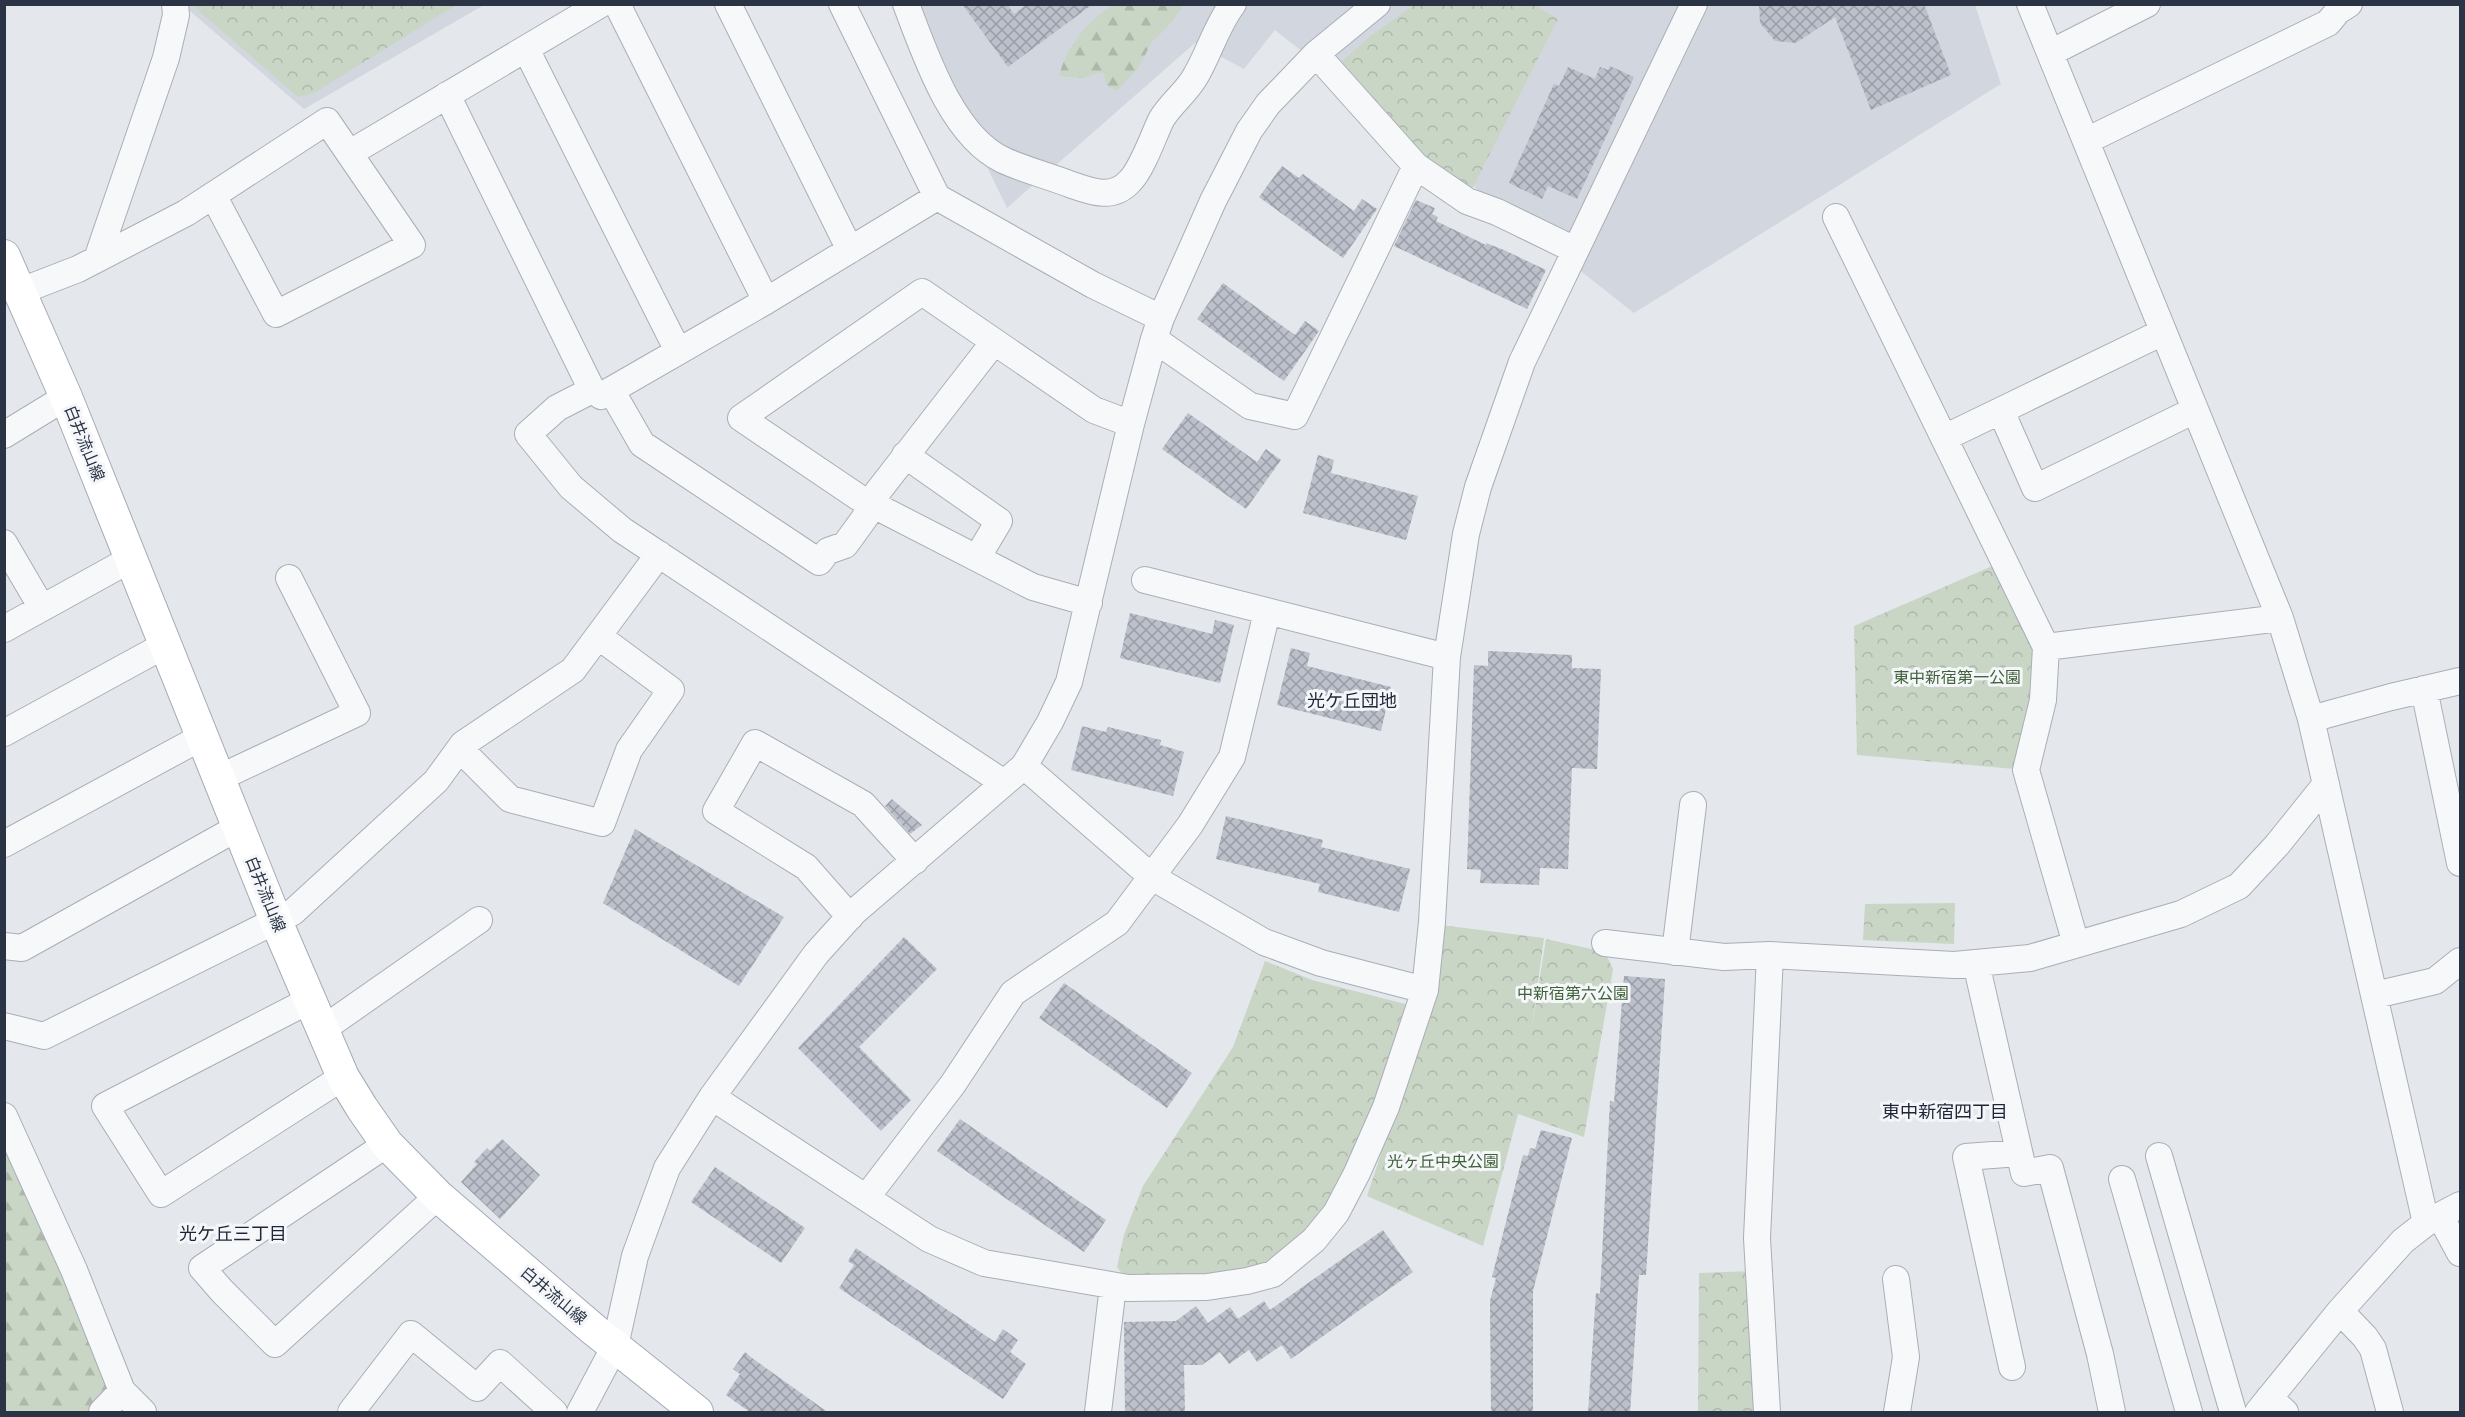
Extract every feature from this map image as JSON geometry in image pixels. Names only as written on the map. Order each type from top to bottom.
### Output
[{"type":"main road","name":"白井流山線","points":[[4,256],[66,397],[276,921],[344,1077],[387,1144],[438,1196],[697,1413]]},
{"type":"street","points":[[98,259],[166,58],[176,15],[175,4]]},
{"type":"street","points":[[350,153],[601,4]]},
{"type":"street","points":[[617,4],[766,301]]},
{"type":"street","points":[[728,4],[850,250]]},
{"type":"street","points":[[842,4],[937,197],[1093,285],[1157,329],[1250,406],[1295,416],[1416,166]]},
{"type":"street","points":[[906,4],[922,47],[958,121],[982,146],[1002,159],[1090,191],[1109,194],[1123,188],[1132,180],[1162,120],[1194,80],[1223,19],[1233,4]]},
{"type":"street","points":[[580,1413],[615,1346],[635,1256],[651,1208],[668,1168],[712,1097],[816,954],[850,917],[1024,766],[1054,715],[1069,682],[1131,424],[1157,329],[1231,164],[1249,131],[1282,88],[1316,54],[1377,4]]},
{"type":"street","points":[[712,1097],[929,1239],[984,1263],[1128,1288],[1207,1287],[1247,1281],[1273,1274],[1314,1240],[1336,1213],[1357,1173],[1386,1107],[1425,990],[1432,922],[1447,657],[1466,534],[1478,488],[1522,362],[1694,4]]},
{"type":"street","points":[[2030,4],[2280,618],[2311,719],[2374,995],[2442,1215],[2460,1253]]},
{"type":"street","points":[[2050,52],[2147,4]]},
{"type":"street","points":[[2086,141],[2328,23],[2346,5]]},
{"type":"street","points":[[526,49],[678,351]]},
{"type":"street","points":[[1316,54],[1416,166],[1467,201],[1497,212],[1575,250]]},
{"type":"street","points":[[447,95],[601,390],[642,444],[819,562],[828,551],[845,545],[906,455],[994,342]]},
{"type":"street","points":[[21,291],[98,259],[186,213],[213,195],[327,121],[412,245],[276,314],[213,195]]},
{"type":"street","points":[[937,197],[766,301],[678,351],[601,390],[557,408],[528,434],[571,487],[622,530],[1004,783]]},
{"type":"street","points":[[1836,217],[2046,647],[2043,700],[2026,770],[2076,944]]},
{"type":"street","points":[[1089,603],[1033,587],[871,504],[741,418],[922,292],[1094,410],[1131,424]]},
{"type":"street","points":[[1944,438],[2163,332]]},
{"type":"street","points":[[4,435],[66,397]]},
{"type":"street","points":[[2001,411],[2035,488],[2195,410]]},
{"type":"street","points":[[906,455],[999,521],[977,558]]},
{"type":"street","points":[[4,543],[42,608]]},
{"type":"street","points":[[4,1026],[44,1036],[293,912],[436,781],[463,744],[573,670],[659,554]]},
{"type":"street","points":[[4,629],[131,559]]},
{"type":"street","points":[[219,778],[357,713],[289,578]]},
{"type":"street","points":[[1145,580],[1447,657]]},
{"type":"street","points":[[866,1198],[953,1084],[1013,993],[1117,923],[1190,825],[1233,757],[1267,612]]},
{"type":"street","points":[[2046,647],[2280,618]]},
{"type":"street","points":[[460,749],[510,799],[602,823],[629,750],[671,690],[598,636]]},
{"type":"street","points":[[4,733],[165,645]]},
{"type":"street","points":[[2311,719],[2448,680],[2451,775],[2460,863]]},
{"type":"street","points":[[4,844],[202,737]]},
{"type":"street","points":[[850,917],[806,867],[716,811],[754,743],[863,804],[915,861]]},
{"type":"street","points":[[1024,766],[1152,877],[1264,942],[1322,963],[1425,990]]},
{"type":"street","points":[[1605,944],[1724,957],[1770,955],[1954,965],[2030,957],[2181,914],[2239,886],[2277,846],[2326,784]]},
{"type":"street","points":[[1675,951],[1693,805]]},
{"type":"street","points":[[4,946],[22,948],[239,827]]},
{"type":"street","points":[[323,1029],[479,920]]},
{"type":"street","points":[[1767,1413],[1757,1238],[1770,955]]},
{"type":"street","points":[[2374,995],[2435,981],[2460,961]]},
{"type":"street","points":[[1976,963],[2024,1173],[2050,1168],[2100,1354],[2112,1413]]},
{"type":"street","points":[[310,1000],[105,1106],[161,1194],[344,1077]]},
{"type":"street","points":[[4,1116],[74,1270],[122,1391],[142,1413]]},
{"type":"street","points":[[387,1144],[202,1268],[275,1344],[438,1196]]},
{"type":"street","points":[[2012,1367],[1966,1157],[2019,1153]]},
{"type":"street","points":[[2159,1156],[2233,1413]]},
{"type":"street","points":[[2122,1179],[2189,1413]]},
{"type":"street","points":[[2271,1408],[2340,1311],[2403,1241],[2442,1215]]},
{"type":"street","points":[[1896,1279],[1906,1357],[1897,1413]]},
{"type":"street","points":[[1098,1413],[1113,1286]]},
{"type":"street","points":[[2340,1311],[2365,1337],[2373,1349],[2390,1413]]},
{"type":"street","points":[[351,1413],[411,1334],[477,1388],[500,1363],[554,1413]]},
{"type":"street","points":[[102,1413],[122,1391]]},
{"type":"shaded area","points":[[183,5],[484,5],[304,109]]},
{"type":"shaded area","points":[[912,5],[1975,5],[2001,84],[1634,313],[1275,30],[1244,69],[1195,43],[1007,208],[925,40]]},
{"type":"green space","points":[[192,5],[456,5],[314,93],[298,97]]},
{"type":"green space","points":[[1113,5],[1184,5],[1172,22],[1152,42],[1138,68],[1117,91],[1107,86],[1103,72],[1082,78],[1059,76],[1067,54],[1079,35],[1094,19]]},
{"type":"green space","points":[[1414,5],[1535,5],[1558,19],[1472,189],[1435,166],[1337,66],[1369,37]]},
{"type":"green space","name":"東中新宿第一公園","points":[[2004,561],[2046,647],[2026,770],[1857,755],[1854,626]]},
{"type":"green space","points":[[1955,903],[1954,944],[1863,940],[1865,904]]},
{"type":"green space","name":"光ヶ丘中央公園","points":[[1441,925],[1544,938],[1531,1033],[1546,939],[1605,952],[1613,969],[1584,1137],[1518,1114],[1483,1246],[1367,1196],[1403,1087]]},
{"type":"green space","points":[[1265,961],[1312,980],[1409,1005],[1387,1078],[1327,1208],[1303,1234],[1268,1265],[1243,1272],[1126,1279],[1117,1267],[1124,1235],[1143,1186],[1233,1047]]},
{"type":"green space","points":[[4,1140],[114,1390],[95,1412],[5,1412]]},
{"type":"green space","points":[[1754,1271],[1761,1412],[1698,1412],[1699,1273]]},
{"type":"building","points":[[962,4],[1007,4],[1014,14],[1027,4],[1093,4],[1008,67]]},
{"type":"building","points":[[1759,4],[1924,4],[1951,75],[1871,110],[1835,17],[1796,43],[1775,41],[1760,23]]},
{"type":"building","points":[[1610,66],[1634,77],[1577,199],[1548,186],[1542,199],[1509,183],[1554,84],[1559,86],[1568,67],[1595,79],[1600,67],[1608,70]]},
{"type":"building","points":[[1282,166],[1299,178],[1303,174],[1354,211],[1362,199],[1377,209],[1343,258],[1259,197]]},
{"type":"building","points":[[1416,200],[1435,208],[1432,214],[1438,217],[1436,221],[1546,270],[1527,309],[1394,246]]},
{"type":"building","points":[[1223,283],[1295,335],[1305,321],[1319,331],[1284,381],[1197,319]]},
{"type":"building","points":[[1188,413],[1257,462],[1266,449],[1281,460],[1246,509],[1162,449]]},
{"type":"building","points":[[1318,455],[1334,460],[1331,473],[1418,496],[1406,540],[1303,513]]},
{"type":"building","points":[[1130,613],[1212,634],[1215,620],[1234,625],[1220,683],[1120,658]]},
{"type":"building","points":[[1291,648],[1310,653],[1307,666],[1391,687],[1381,731],[1277,705]]},
{"type":"building","points":[[1488,651],[1572,655],[1572,668],[1601,669],[1597,769],[1572,768],[1568,869],[1540,868],[1539,885],[1480,883],[1481,870],[1467,869],[1474,665],[1488,666]]},
{"type":"building","points":[[1082,726],[1106,732],[1108,727],[1161,740],[1160,745],[1184,752],[1173,796],[1071,770]]},
{"type":"building","points":[[892,799],[922,825],[910,834],[885,806]]},
{"type":"building","points":[[1226,816],[1323,840],[1321,847],[1410,869],[1399,912],[1318,892],[1320,884],[1216,859]]},
{"type":"building","points":[[635,829],[784,917],[739,986],[603,903]]},
{"type":"building","points":[[904,937],[937,969],[859,1047],[911,1100],[881,1131],[798,1048]]},
{"type":"building","points":[[1624,976],[1665,979],[1646,1275],[1639,1275],[1630,1413],[1588,1413],[1596,1293],[1600,1294],[1610,1101],[1614,1102]]},
{"type":"building","points":[[1064,983],[1192,1073],[1167,1108],[1039,1018]]},
{"type":"building","points":[[960,1119],[1106,1220],[1084,1252],[937,1151]]},
{"type":"building","points":[[1541,1130],[1572,1138],[1533,1291],[1533,1413],[1491,1413],[1490,1301],[1496,1278],[1492,1277],[1523,1155],[1528,1156],[1530,1148],[1535,1149]]},
{"type":"building","points":[[502,1139],[540,1175],[500,1219],[461,1182],[477,1164],[474,1162],[487,1148],[490,1151]]},
{"type":"building","points":[[715,1167],[805,1228],[781,1263],[691,1202]]},
{"type":"building","points":[[1383,1230],[1413,1272],[1291,1359],[1282,1345],[1257,1362],[1249,1350],[1229,1364],[1220,1352],[1202,1365],[1184,1365],[1185,1413],[1125,1413],[1124,1322],[1176,1321],[1196,1306],[1208,1323],[1230,1307],[1238,1319],[1264,1301],[1270,1310]]},
{"type":"building","points":[[856,1248],[995,1342],[1003,1329],[1018,1340],[1010,1352],[1026,1364],[1003,1399],[839,1288],[854,1265],[848,1261]]},
{"type":"building","points":[[745,1352],[829,1413],[751,1413],[726,1395],[740,1374],[733,1369]]},
{"type":"district","name":"光ケ丘団地","points":[[1352,701]]},
{"type":"district","name":"東中新宿四丁目","points":[[1945,1112]]},
{"type":"district","name":"光ケ丘三丁目","points":[[233,1234]]},
{"type":"park label","name":"中新宿第六公園","points":[[1573,993]]}]
